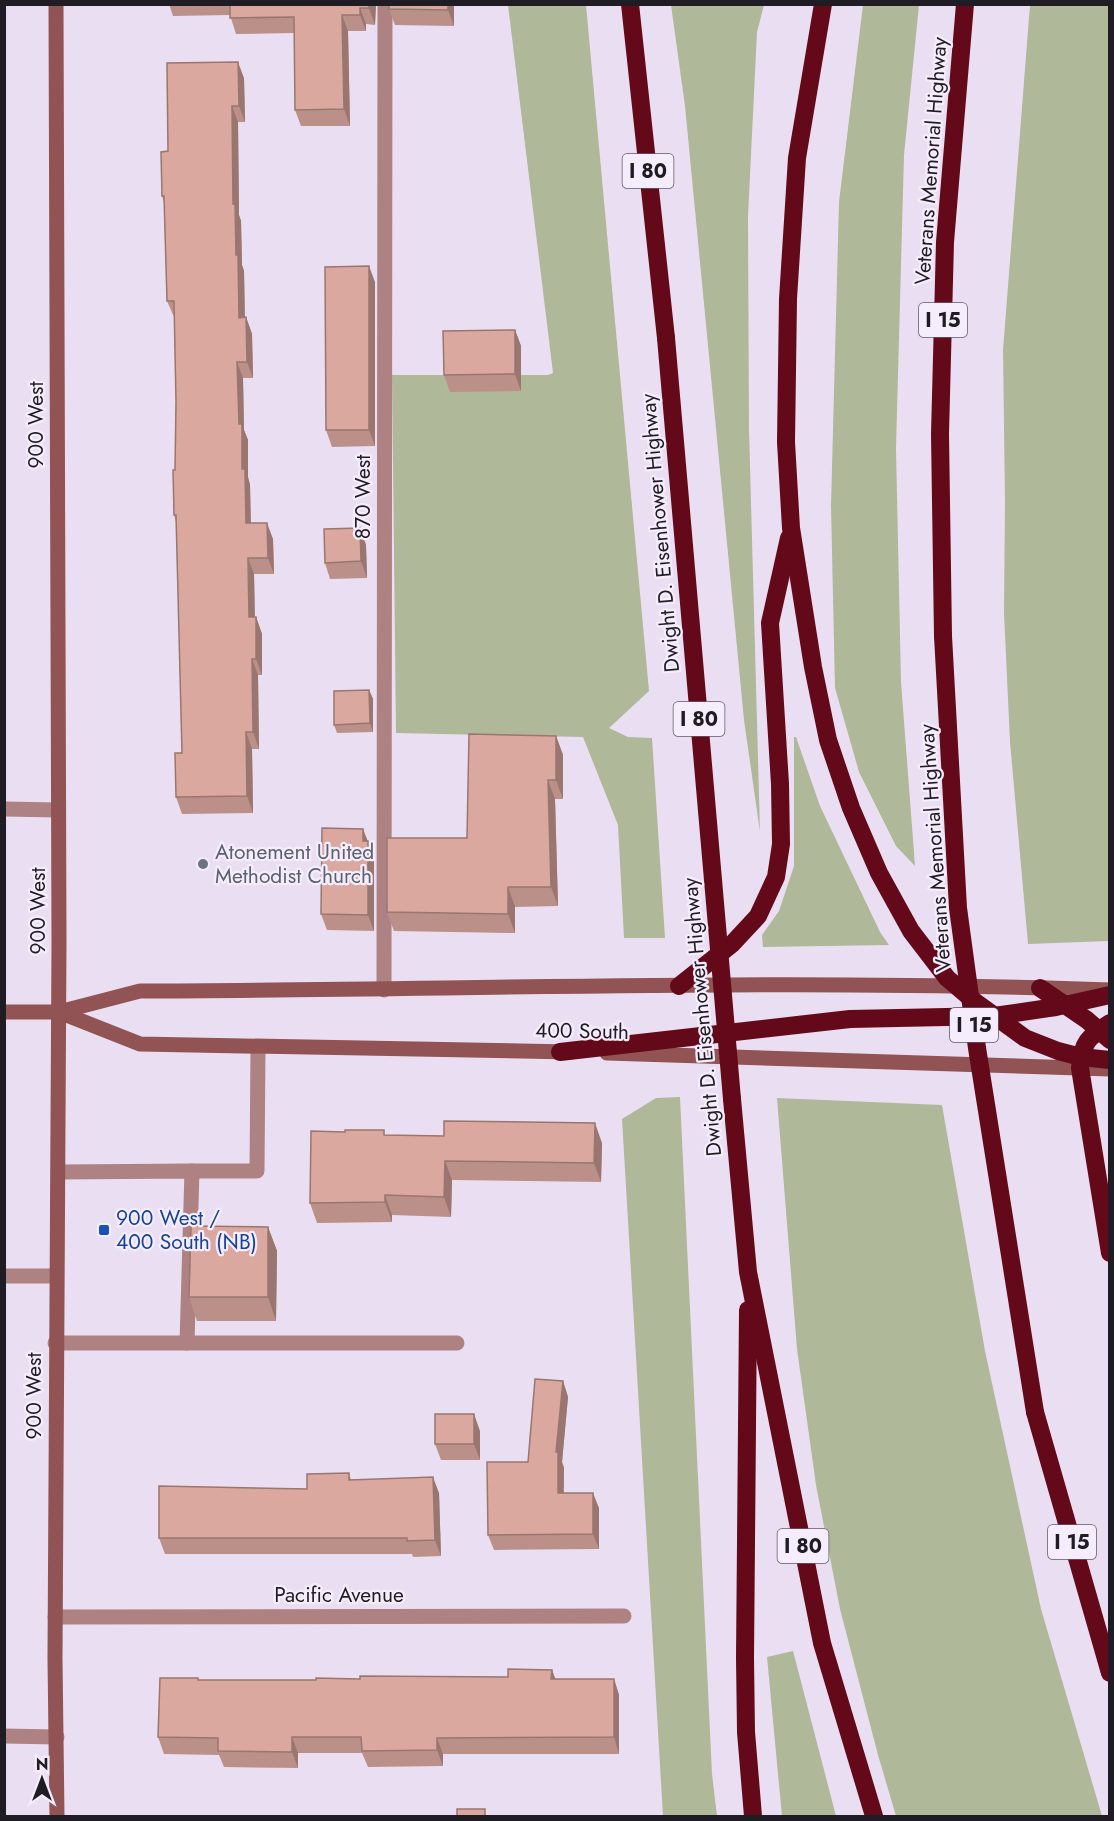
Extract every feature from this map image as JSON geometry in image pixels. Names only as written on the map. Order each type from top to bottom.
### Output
[{"type":"highway","name":"Dwight D. Eisenhower Highway","points":[[630,4],[666,338],[748,1272]]},
{"type":"highway","points":[[823,4],[797,158],[788,310],[786,442],[791,528],[828,740],[851,808],[879,873],[911,931],[947,978],[1025,1038],[1081,1062],[1110,1060]]},
{"type":"highway","name":"Veterans Memorial Highway","points":[[965,4],[945,242],[940,434],[943,636],[958,908],[979,1060],[1035,1412],[1110,1673]]},
{"type":"highway","points":[[679,986],[732,944],[758,916],[776,877],[781,844],[780,784],[770,623],[791,528]]},
{"type":"highway","points":[[1040,988],[1106,1031]]},
{"type":"highway","points":[[561,1052],[850,1019],[994,1016],[1065,1005],[1110,994]]},
{"type":"highway","points":[[1106,1031],[1094,1032],[1086,1043],[1081,1062],[1110,1254]]},
{"type":"highway","points":[[748,1272],[745,1658],[746,1732],[753,1816]]},
{"type":"highway","name":"I 80","points":[[748,1272],[822,1643],[873,1816]]},
{"type":"main road","name":"900 West","points":[[56,4],[59,1012],[55,1617],[57,1816]]},
{"type":"main road","name":"400 South","points":[[4,1012],[59,1012],[140,991],[679,986],[956,986],[1110,990]]},
{"type":"main road","name":"400 South","points":[[59,1012],[140,1044],[1081,1062],[1110,1069]]},
{"type":"street","name":"870 West","points":[[384,990],[385,4]]},
{"type":"street","points":[[4,809],[58,810]]},
{"type":"street","points":[[59,1172],[258,1171],[258,1047]]},
{"type":"street","points":[[187,1343],[192,1171]]},
{"type":"street","points":[[4,1276],[56,1276]]},
{"type":"street","points":[[56,1343],[457,1343]]},
{"type":"street","name":"Pacific Avenue","points":[[55,1617],[624,1616]]},
{"type":"street","points":[[4,1736],[57,1737]]},
{"type":"green space","points":[[508,5],[586,5],[649,691],[609,728],[628,737],[652,738],[665,938],[624,938],[618,825],[583,737],[396,733],[392,375],[548,375],[553,373]]},
{"type":"green space","points":[[671,5],[764,5],[757,32],[748,216],[749,429],[760,832],[744,720],[685,106]]},
{"type":"green space","points":[[863,5],[919,5],[904,155],[896,448],[901,682],[915,866],[896,846],[859,772],[835,688],[831,506],[839,202]]},
{"type":"green space","points":[[1030,5],[1109,5],[1109,941],[1028,944],[1010,742],[1004,613],[1003,350]]},
{"type":"green space","points":[[794,737],[796,737],[820,806],[880,932],[889,945],[763,947],[762,935],[779,911],[794,866]]},
{"type":"green space","points":[[680,1097],[712,1774],[717,1816],[663,1816],[622,1119],[656,1098]]},
{"type":"green space","points":[[777,1098],[942,1105],[985,1351],[1041,1609],[1102,1816],[896,1816],[840,1609],[816,1485],[797,1349]]},
{"type":"green space","points":[[793,1651],[836,1816],[782,1816],[767,1657]]},
{"type":"building","points":[[230,4],[369,4],[369,8],[360,8],[360,15],[342,15],[344,109],[295,110],[294,17],[230,18]]},
{"type":"building","points":[[389,4],[448,4],[448,10],[389,9]]},
{"type":"building","points":[[238,62],[239,106],[232,106],[233,204],[235,204],[236,255],[238,255],[239,318],[246,317],[247,362],[237,362],[239,424],[242,424],[242,469],[245,469],[246,523],[267,523],[268,558],[248,558],[249,617],[256,617],[256,659],[252,659],[253,732],[246,732],[247,796],[176,797],[175,753],[182,753],[173,470],[175,470],[176,402],[174,301],[167,301],[161,152],[168,151],[167,63]]},
{"type":"building","points":[[369,266],[369,430],[326,430],[325,267]]},
{"type":"building","points":[[515,330],[515,374],[444,375],[443,331]]},
{"type":"building","points":[[360,528],[361,561],[325,563],[324,529]]},
{"type":"building","points":[[369,690],[370,723],[334,725],[334,691]]},
{"type":"building","points":[[469,734],[556,736],[556,780],[548,780],[551,887],[508,887],[508,914],[387,912],[387,838],[467,838]]},
{"type":"building","points":[[322,828],[363,829],[363,841],[368,841],[368,915],[321,914]]},
{"type":"building","points":[[444,1121],[595,1123],[594,1163],[445,1161],[444,1197],[385,1195],[385,1202],[310,1203],[311,1131],[384,1130],[384,1135],[444,1136]]},
{"type":"building","points":[[191,1226],[268,1227],[268,1297],[189,1297]]},
{"type":"building","points":[[535,1379],[563,1381],[556,1452],[558,1452],[558,1493],[593,1493],[593,1534],[488,1535],[487,1462],[528,1462]]},
{"type":"building","points":[[435,1414],[474,1414],[474,1444],[435,1444]]},
{"type":"building","points":[[349,1473],[349,1480],[433,1477],[435,1540],[159,1538],[159,1486],[307,1489],[307,1474]]},
{"type":"building","points":[[508,1669],[552,1670],[551,1679],[614,1679],[614,1737],[437,1738],[437,1750],[362,1751],[361,1737],[292,1737],[292,1752],[218,1751],[218,1738],[158,1737],[160,1678],[316,1680],[316,1678],[360,1679],[360,1676],[508,1677]]},
{"type":"building","points":[[457,1809],[485,1809],[485,1816],[457,1816]]},
{"type":"place","name":"Atonement United Methodist Church","points":[[203,864]]},
{"type":"place","name":"900 West / 400 South (NB)","points":[[104,1230]]}]
